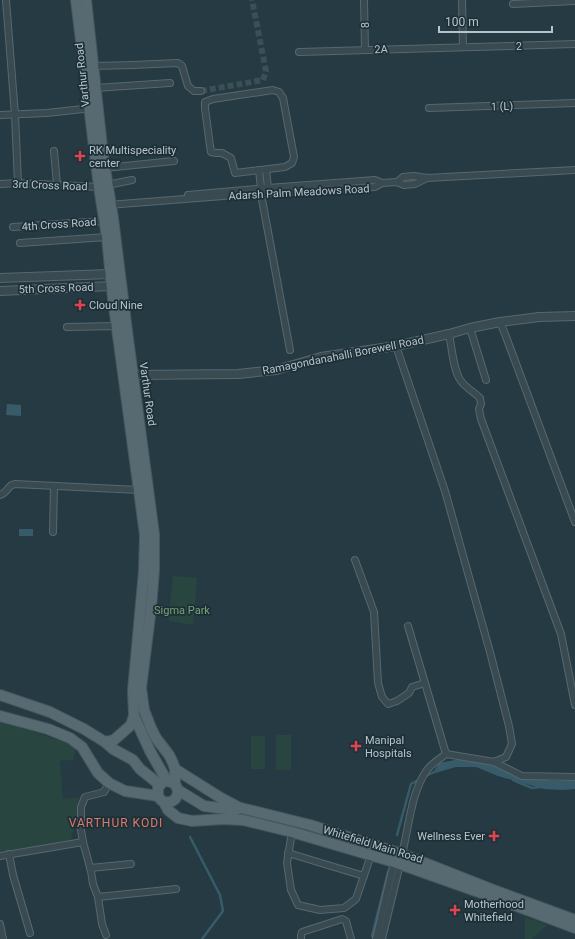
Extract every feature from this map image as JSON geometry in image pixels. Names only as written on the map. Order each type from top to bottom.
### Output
[{"type":"main road","name":"Varthur Road","points":[[76,0],[100,157],[99,187],[114,225],[154,534],[154,578],[141,688],[144,710],[151,728],[156,738],[169,755],[175,769],[170,785]]},
{"type":"main road","name":"Varthur Road","points":[[86,0],[95,88],[93,107]]},
{"type":"main road","name":"Varthur Road","points":[[100,157],[105,168],[106,203],[104,221],[110,274],[145,535],[141,605],[133,683],[134,716],[150,751],[170,785]]},
{"type":"main road","name":"Whitefield Main Road","points":[[0,695],[50,712],[84,729],[106,742],[113,749],[133,760],[140,769],[204,806],[235,810],[241,808],[310,825],[575,928]]},
{"type":"main road","points":[[0,716],[48,729],[70,738],[82,747],[98,773],[109,783],[124,791],[161,799],[168,803],[175,800],[177,797],[170,785],[158,788],[161,799]]},
{"type":"main road","points":[[106,742],[114,740],[131,725],[134,716]]},
{"type":"main road","points":[[70,738],[76,726]]},
{"type":"main road","points":[[175,769],[221,798],[241,808]]},
{"type":"main road","name":"Whitefield Main Road","points":[[161,799],[168,810],[178,818],[192,820],[243,820],[292,832],[371,855],[399,860],[496,891],[575,920]]},
{"type":"street","points":[[6,0],[15,115],[18,183]]},
{"type":"street","name":"8","points":[[364,0],[365,50]]},
{"type":"street","points":[[462,0],[464,47]]},
{"type":"street","points":[[513,4],[575,0]]},
{"type":"street","name":"2","points":[[464,47],[575,44]]},
{"type":"street","name":"2A","points":[[300,52],[464,47]]},
{"type":"street","points":[[93,66],[178,62],[182,66],[188,86],[194,91],[201,91]]},
{"type":"street","points":[[95,88],[170,83]]},
{"type":"street","points":[[273,90],[279,92],[283,98],[294,157],[292,164],[285,168],[266,170],[235,173],[231,158],[222,153],[211,152],[205,102],[213,99],[273,90]]},
{"type":"street","name":"1 (L)","points":[[429,108],[575,103]]},
{"type":"street","points":[[0,115],[48,114],[93,107]]},
{"type":"street","points":[[54,151],[57,185]]},
{"type":"street","points":[[105,168],[174,161]]},
{"type":"street","points":[[259,170],[290,350]]},
{"type":"street","points":[[263,190],[266,170]]},
{"type":"street","points":[[382,183],[397,182],[403,177],[414,176],[427,178],[575,170]]},
{"type":"street","points":[[112,184],[132,180]]},
{"type":"street","name":"Adarsh Palm Meadows Road","points":[[106,203],[375,180],[382,183]]},
{"type":"street","name":"3rd Cross Road","points":[[0,184],[18,183],[99,187]]},
{"type":"street","name":"Adarsh Palm Meadows Road","points":[[263,190],[375,187],[382,183]]},
{"type":"street","name":"4th Cross Road","points":[[13,227],[104,221]]},
{"type":"street","points":[[20,243],[107,237]]},
{"type":"street","name":"5th Cross Road","points":[[0,278],[110,274]]},
{"type":"street","name":"5th Cross Road","points":[[0,291],[112,286]]},
{"type":"street","name":"Ramagondanahalli Borewell Road","points":[[133,375],[238,374],[276,370],[321,357],[396,346],[500,322],[539,317],[575,316]]},
{"type":"street","points":[[500,322],[506,334],[575,522]]},
{"type":"street","points":[[67,327],[117,326]]},
{"type":"street","points":[[470,328],[486,380]]},
{"type":"street","points":[[449,334],[456,372],[461,381],[480,398],[481,404],[479,409],[481,419],[561,634],[575,705]]},
{"type":"street","points":[[396,346],[445,491],[509,726],[512,744],[506,758],[494,762]]},
{"type":"street","points":[[0,495],[6,493],[12,484],[139,490]]},
{"type":"street","points":[[53,532],[54,486]]},
{"type":"street","points":[[355,560],[374,612],[378,683],[382,697],[388,704],[397,701],[409,693],[412,687],[425,683]]},
{"type":"street","points":[[408,626],[446,754]]},
{"type":"street","points":[[377,939],[416,792],[427,770],[434,763],[446,754],[494,762],[522,776],[575,777]]},
{"type":"street","points":[[106,935],[102,924],[98,897],[93,884],[83,842],[81,806],[85,797],[104,792],[109,783]]},
{"type":"street","points":[[292,832],[287,863],[291,890],[298,905],[320,910],[344,908],[356,899],[371,855]]},
{"type":"street","points":[[0,856],[83,842]]},
{"type":"street","points":[[288,853],[364,876]]},
{"type":"street","points":[[9,854],[13,875],[30,933]]},
{"type":"street","points":[[90,868],[131,864]]},
{"type":"street","points":[[98,897],[176,889]]},
{"type":"street","points":[[301,939],[302,932],[342,919],[346,920],[351,939]]},
{"type":"street","points":[[0,924],[3,939]]},
{"type":"green space","name":"Sigma Park","points":[[173,576],[197,578],[193,625],[168,621]]},
{"type":"green space","points":[[0,721],[77,746],[73,760],[60,761],[63,799],[79,797],[79,809],[70,843],[0,851]]},
{"type":"green space","points":[[276,735],[291,735],[291,770],[276,770]]},
{"type":"green space","points":[[251,736],[265,736],[265,769],[251,769]]},
{"type":"green space","points":[[525,917],[547,925],[532,939],[525,939]]},
{"type":"water","points":[[7,404],[21,405],[21,416],[6,415]]},
{"type":"water","points":[[19,529],[33,529],[33,536],[19,536]]},
{"type":"water","points":[[460,759],[479,761],[524,775],[551,781],[575,781],[575,789],[544,789],[498,776],[476,767],[456,767],[432,774],[439,763]]},
{"type":"waterway","points":[[426,776],[436,771]]},
{"type":"waterway","points":[[397,835],[411,784],[420,779]]},
{"type":"waterway","points":[[513,780],[532,788],[541,787]]},
{"type":"waterway","points":[[190,837],[220,895],[223,911],[202,939]]},
{"type":"waterway","points":[[372,936],[388,872]]},
{"type":"tunnel","points":[[201,91],[263,80],[266,71],[252,0]]},
{"type":"place","name":"RK Multispeciality center","points":[[80,156]]},
{"type":"place","name":"Cloud Nine","points":[[80,305]]},
{"type":"place","name":"Manipal Hospitals","points":[[356,746]]},
{"type":"place","name":"Wellness Ever","points":[[494,836]]},
{"type":"place","name":"Motherhood Whitefield","points":[[455,910]]},
{"type":"district","name":"VARTHUR KODI","points":[[116,823]]}]
